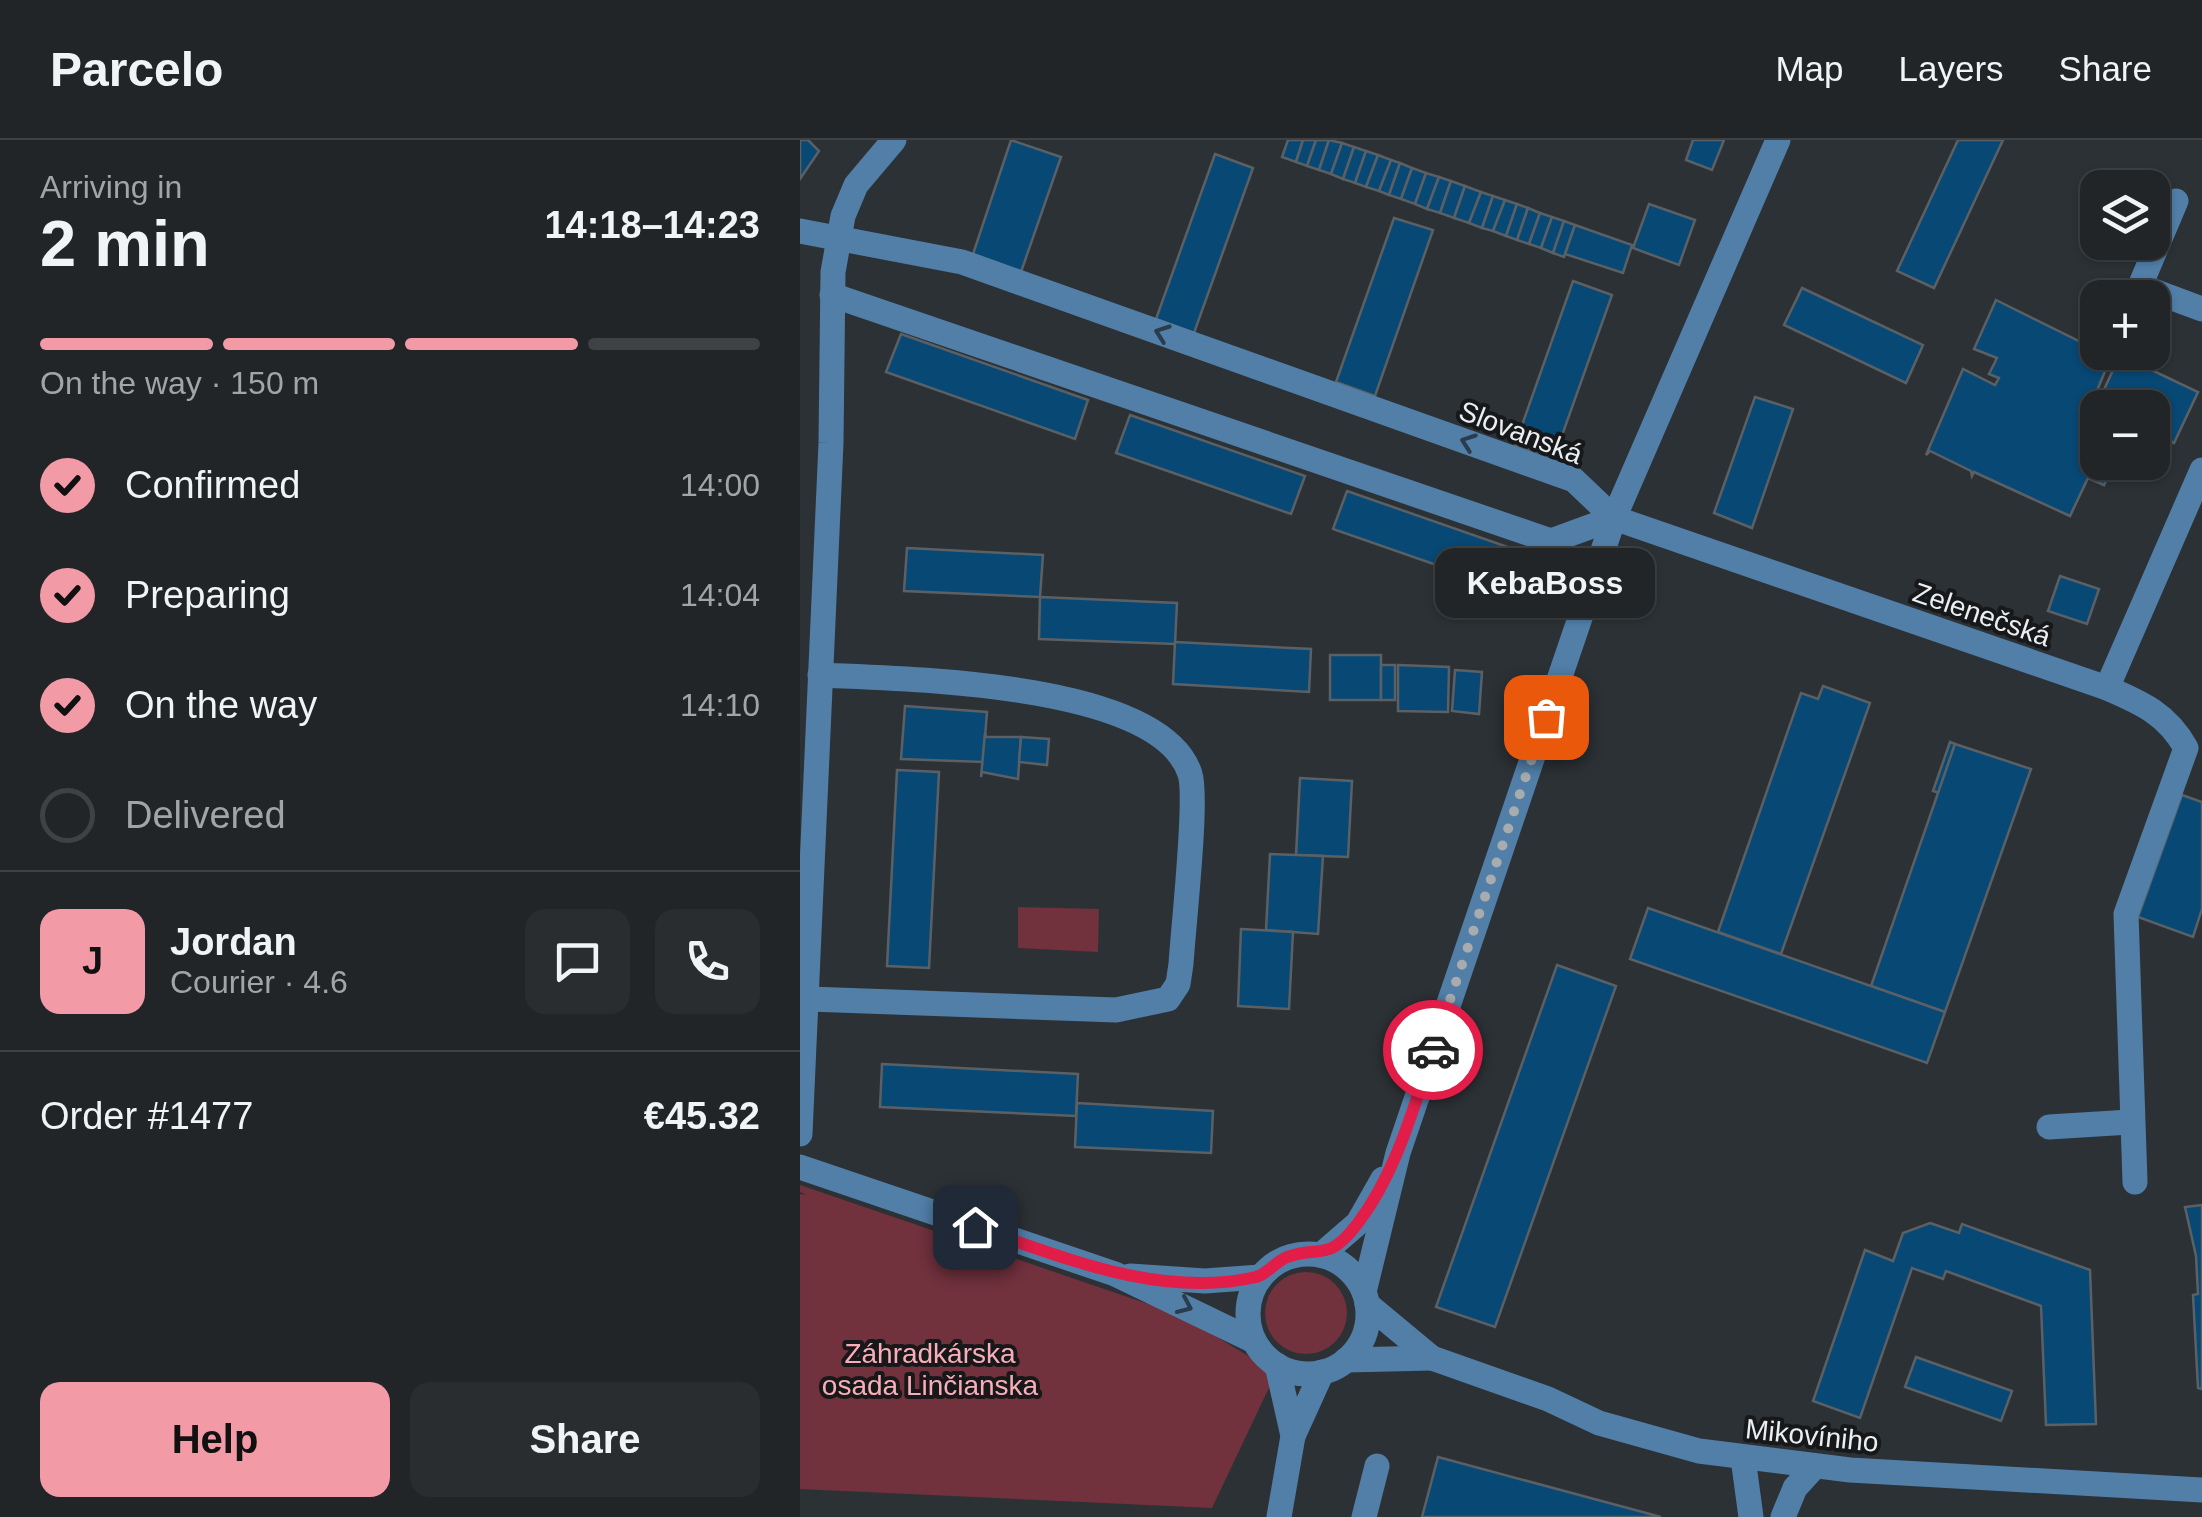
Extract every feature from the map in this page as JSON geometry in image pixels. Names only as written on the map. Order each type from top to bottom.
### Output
[{"type":"street","points":[[800,1134],[832,444],[832,295],[838,241],[856,186],[894,140]]},
{"type":"street","points":[[800,1167],[1115,1274],[1254,1341],[1277,1365],[1299,1374],[1322,1372],[1346,1360],[1362,1341],[1366,1298],[1398,1153],[1614,518],[1778,140]]},
{"type":"street","points":[[2176,201],[2140,286],[2202,309]]},
{"type":"street","name":"Slovanská","points":[[800,230],[838,241],[962,262],[1574,480],[1614,518]]},
{"type":"street","points":[[832,295],[1551,542],[1614,518]]},
{"type":"street","points":[[2107,688],[2202,470]]},
{"type":"street","name":"Zelenečská","points":[[1614,518],[2107,688],[2156,709],[2194,750]]},
{"type":"street","points":[[808,999],[1116,1010],[1168,999],[1178,984],[1182,964],[1192,777],[1169,742],[1105,711],[1049,694],[996,686],[820,675]]},
{"type":"street","points":[[2135,1182],[2126,914],[2194,750]]},
{"type":"street","points":[[2049,1128],[2130,1122]]},
{"type":"street","points":[[1321,1255],[1358,1223],[1398,1153]]},
{"type":"street","points":[[1115,1274],[1205,1281],[1260,1277],[1288,1257],[1321,1255],[1348,1268],[1366,1298]]},
{"type":"street","points":[[1254,1341],[1248,1308],[1260,1277]]},
{"type":"street","name":"Mikovíniho","points":[[1366,1298],[1432,1358]]},
{"type":"street","name":"Mikovíniho","points":[[1346,1360],[1432,1358],[1548,1399],[1599,1423],[1699,1452],[2007,1482],[2202,1490]]},
{"type":"street","points":[[1277,1365],[1293,1436]]},
{"type":"street","points":[[1279,1517],[1293,1436],[1322,1372]]},
{"type":"street","points":[[1742,1458],[1751,1517]]},
{"type":"street","points":[[1364,1517],[1377,1466]]},
{"type":"street","points":[[1783,1517],[1795,1488],[1815,1466]]},
{"type":"green space","points":[[1018,907],[1099,909],[1098,952],[1018,948]]},
{"type":"green space","name":"Záhradkárska osada Linčianska","points":[[800,1185],[1154,1306],[1199,1326],[1276,1373],[1212,1508],[800,1489],[800,1194],[807,1195],[800,1192]]},
{"type":"green space","points":[[1306,1272],[1322,1275],[1335,1284],[1344,1297],[1344,1329],[1335,1342],[1322,1351],[1306,1354],[1290,1351],[1277,1342],[1268,1329],[1265,1313],[1268,1297],[1277,1284],[1290,1275]]},
{"type":"building","points":[[800,140],[808,140],[819,151],[800,179]]},
{"type":"building","points":[[1011,140],[1061,157],[1021,272],[973,254]]},
{"type":"building","points":[[1288,140],[1303,140],[1296,162],[1282,157]]},
{"type":"building","points":[[1303,140],[1316,140],[1307,166],[1296,162]]},
{"type":"building","points":[[1316,140],[1329,140],[1319,170],[1307,166]]},
{"type":"building","points":[[1329,140],[1342,143],[1331,174],[1319,170]]},
{"type":"building","points":[[1693,140],[1724,140],[1712,170],[1686,160]]},
{"type":"building","points":[[1958,140],[2003,140],[1934,288],[1897,271]]},
{"type":"building","points":[[1342,143],[1354,147],[1343,179],[1331,174]]},
{"type":"building","points":[[1354,147],[1366,151],[1355,183],[1343,179]]},
{"type":"building","points":[[1366,151],[1378,155],[1366,187],[1355,183]]},
{"type":"building","points":[[1215,154],[1253,168],[1194,333],[1156,319]]},
{"type":"building","points":[[1378,155],[1391,160],[1379,191],[1366,187]]},
{"type":"building","points":[[1391,160],[1400,163],[1389,195],[1379,191]]},
{"type":"building","points":[[1400,163],[1412,168],[1401,199],[1389,195]]},
{"type":"building","points":[[1412,168],[1426,173],[1415,204],[1401,199]]},
{"type":"building","points":[[1426,173],[1439,177],[1427,209],[1415,204]]},
{"type":"building","points":[[1439,177],[1451,181],[1440,213],[1427,209]]},
{"type":"building","points":[[1451,181],[1465,186],[1454,218],[1440,213]]},
{"type":"building","points":[[1465,186],[1481,192],[1469,223],[1454,218]]},
{"type":"building","points":[[1481,192],[1493,196],[1482,228],[1469,223]]},
{"type":"building","points":[[1493,196],[1505,200],[1493,231],[1482,228]]},
{"type":"building","points":[[1505,200],[1517,204],[1506,236],[1493,231]]},
{"type":"building","points":[[1517,204],[1528,208],[1517,240],[1506,236]]},
{"type":"building","points":[[1649,204],[1695,220],[1679,265],[1633,248]]},
{"type":"building","points":[[1528,208],[1540,213],[1529,244],[1517,240]]},
{"type":"building","points":[[1540,213],[1552,217],[1541,248],[1529,244]]},
{"type":"building","points":[[1552,217],[1564,221],[1553,253],[1541,248]]},
{"type":"building","points":[[1394,218],[1433,230],[1375,396],[1336,382]]},
{"type":"building","points":[[1564,221],[1575,225],[1564,257],[1553,253]]},
{"type":"building","points":[[1575,225],[1632,245],[1623,273],[1565,254]]},
{"type":"building","points":[[1573,281],[1612,295],[1554,458],[1515,445]]},
{"type":"building","points":[[1802,288],[1923,345],[1906,383],[1784,325]]},
{"type":"building","points":[[1996,300],[2080,342],[2080,370],[2106,370],[2097,390],[2080,390],[2080,480],[2087,480],[2070,516],[1974,472],[1972,476],[1971,471],[1930,451],[1926,455],[1963,369],[1995,385],[1999,378],[1989,374],[1997,358],[1974,349]]},
{"type":"building","points":[[901,334],[1088,400],[1075,439],[886,372]]},
{"type":"building","points":[[2113,370],[2152,370],[2198,392],[2174,443],[2170,441],[2170,390],[2104,390]]},
{"type":"building","points":[[1755,397],[1793,409],[1752,528],[1714,513]]},
{"type":"building","points":[[1130,415],[1305,476],[1291,514],[1116,453]]},
{"type":"building","points":[[1347,491],[1522,552],[1508,590],[1333,529]]},
{"type":"building","points":[[907,548],[1043,555],[1040,597],[904,591]]},
{"type":"building","points":[[2060,576],[2099,589],[2087,624],[2048,611]]},
{"type":"building","points":[[1040,597],[1177,603],[1175,644],[1039,639]]},
{"type":"building","points":[[1175,642],[1311,649],[1309,692],[1173,684]]},
{"type":"building","points":[[1330,655],[1381,655],[1381,700],[1330,700]]},
{"type":"building","points":[[1381,665],[1395,665],[1395,700],[1381,700]]},
{"type":"building","points":[[1398,665],[1449,667],[1448,712],[1398,711]]},
{"type":"building","points":[[1455,670],[1482,672],[1479,714],[1452,711]]},
{"type":"building","points":[[1823,686],[1870,703],[1781,954],[1718,932],[1801,693],[1818,699]]},
{"type":"building","points":[[905,706],[987,712],[983,762],[901,759]]},
{"type":"building","points":[[985,733],[986,737],[1021,737],[1018,779],[982,772],[981,777]]},
{"type":"building","points":[[1021,737],[1049,739],[1047,765],[1019,762]]},
{"type":"building","points":[[1950,742],[1955,744],[1939,793],[1933,791]]},
{"type":"building","points":[[1955,744],[2031,769],[1945,1012],[1871,986]]},
{"type":"building","points":[[897,770],[939,772],[929,968],[887,966]]},
{"type":"building","points":[[1300,778],[1352,781],[1348,857],[1296,855]]},
{"type":"building","points":[[2182,795],[2202,802],[2202,909],[2193,937],[2138,917]]},
{"type":"building","points":[[1270,854],[1323,856],[1318,934],[1266,930]]},
{"type":"building","points":[[1648,908],[1945,1012],[1927,1063],[1630,959]]},
{"type":"building","points":[[1241,929],[1293,932],[1289,1009],[1238,1006]]},
{"type":"building","points":[[1557,965],[1616,986],[1495,1327],[1436,1307]]},
{"type":"building","points":[[882,1064],[1078,1074],[1076,1116],[880,1107]]},
{"type":"building","points":[[1077,1103],[1213,1111],[1211,1153],[1075,1147]]},
{"type":"building","points":[[2202,1205],[2202,1389],[2198,1388],[2193,1295],[2198,1294],[2196,1256],[2185,1207]]},
{"type":"building","points":[[1930,1223],[1959,1233],[1962,1224],[2090,1270],[2096,1424],[2046,1425],[2041,1306],[1946,1271],[1943,1279],[1912,1268],[1860,1418],[1813,1401],[1865,1250],[1893,1261],[1903,1233]]},
{"type":"building","points":[[1916,1357],[2012,1391],[2001,1421],[1905,1387]]},
{"type":"building","points":[[1438,1457],[1661,1517],[1422,1517]]},
{"type":"way so far","points":[[1433,1050],[1546,717]]},
{"type":"place","name":"KebaBoss","points":[[1546,717]]},
{"type":"route","points":[[975,1227],[1115,1274],[1205,1281],[1260,1277],[1288,1257],[1321,1255],[1341,1242],[1358,1223],[1398,1153],[1433,1050]]}]
